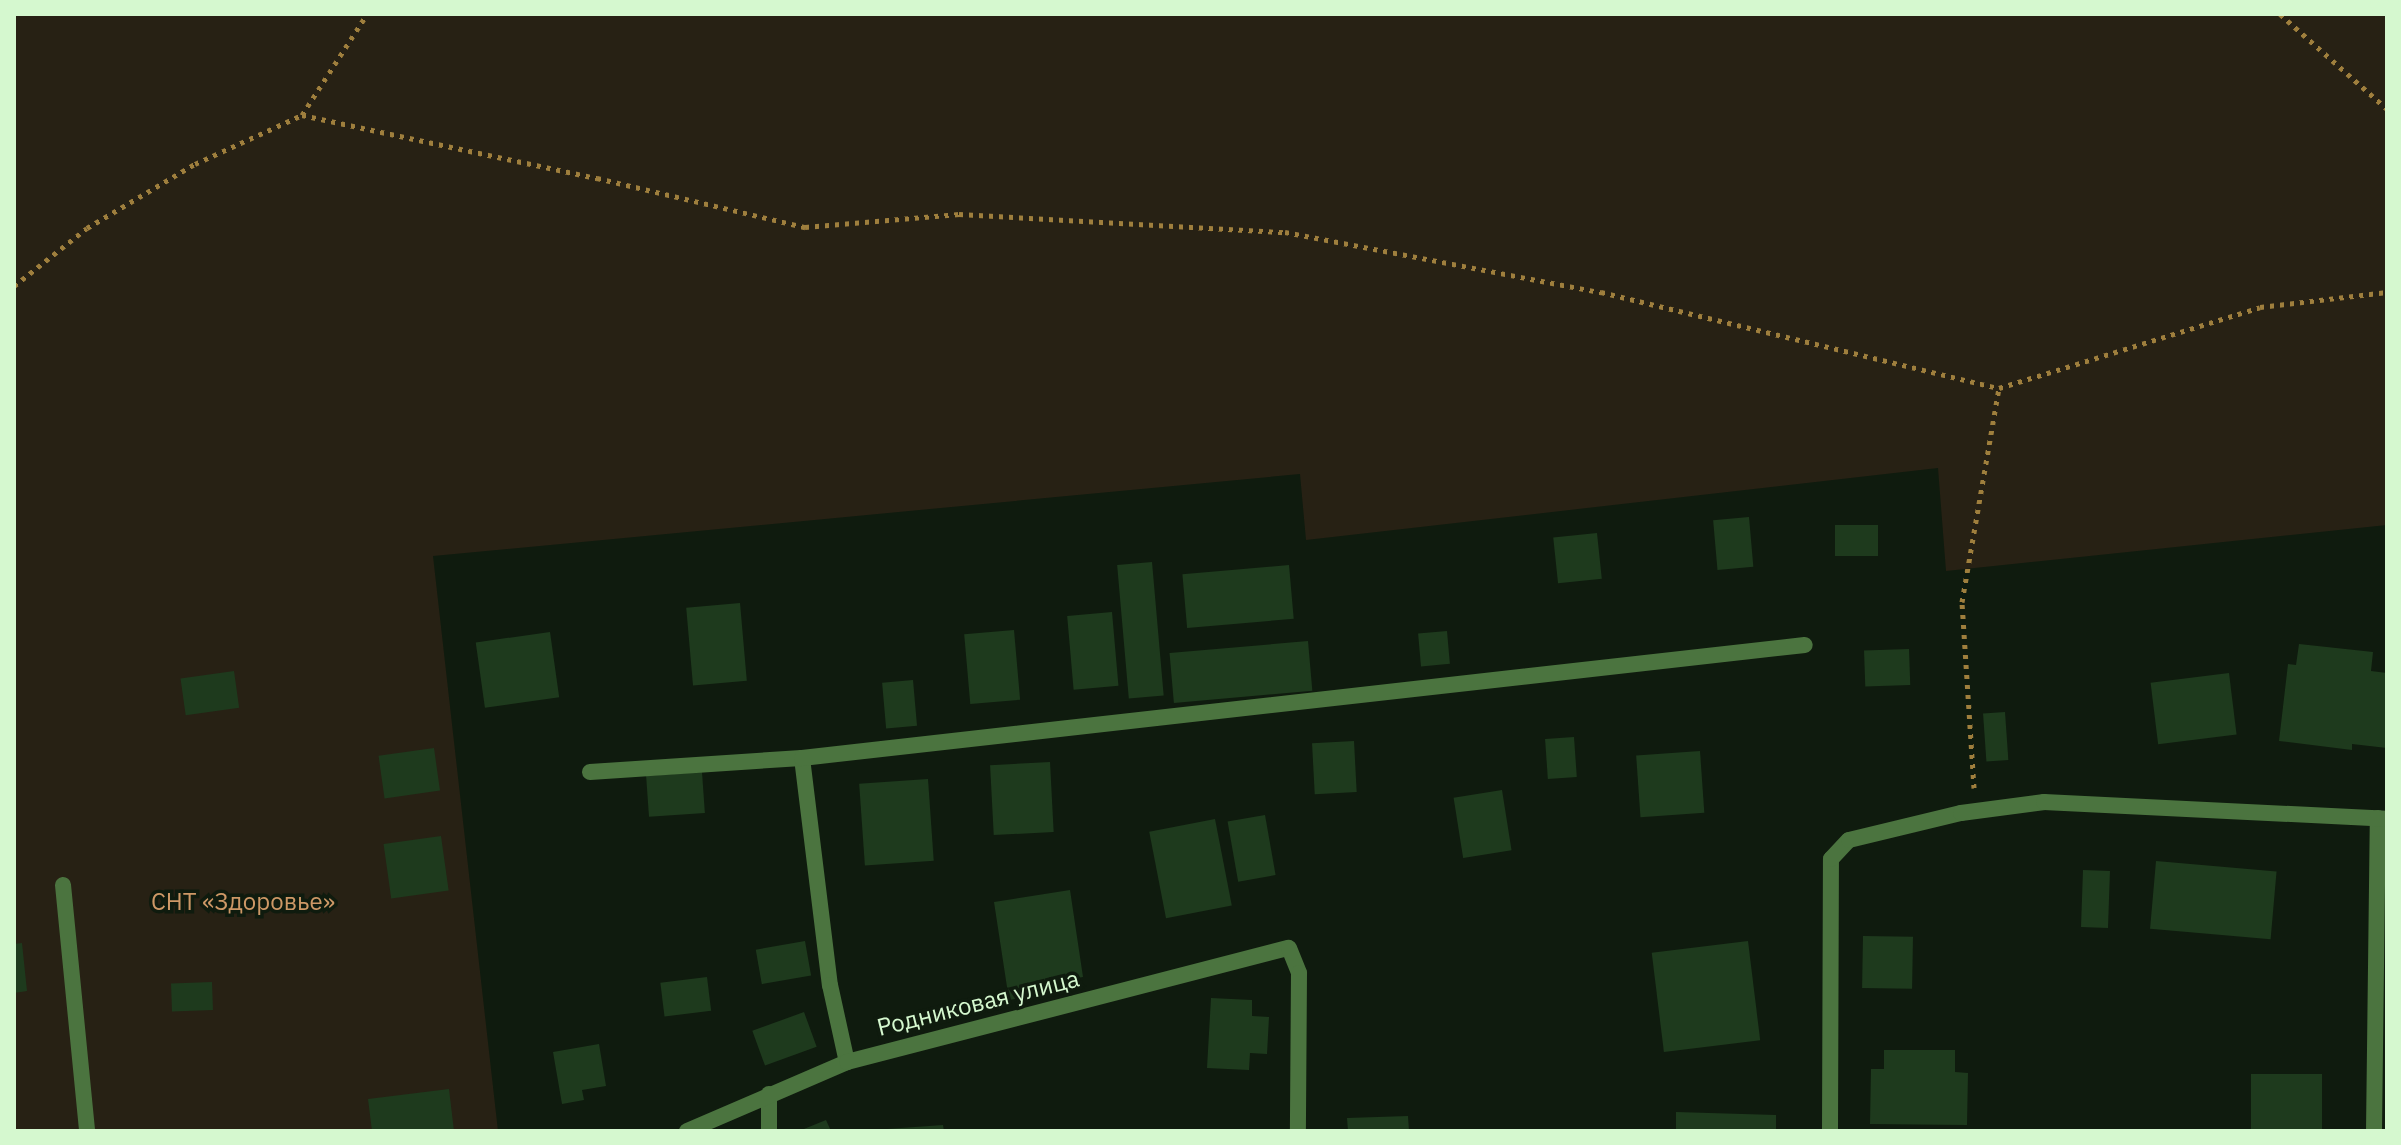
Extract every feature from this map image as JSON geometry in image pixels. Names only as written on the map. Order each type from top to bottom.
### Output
[{"type":"street","points":[[590,772],[802,758],[1805,645]]},
{"type":"street","points":[[802,758],[830,985],[847,1062]]},
{"type":"street","points":[[1830,1131],[1831,859],[1849,840],[1961,813],[2044,802],[2382,818],[2374,1131]]},
{"type":"street","points":[[63,885],[87,1131]]},
{"type":"street","name":"Родниковая улица","points":[[687,1131],[847,1062],[1289,948],[1299,973],[1298,1131]]},
{"type":"street","points":[[769,1094],[769,1131]]},
{"type":"path","points":[[14,286],[87,228],[182,172],[302,115],[367,14]]},
{"type":"path","points":[[2280,14],[2387,109]]},
{"type":"path","points":[[302,115],[597,178],[805,227],[959,214],[1285,232],[1601,292],[1999,388],[2260,307],[2387,292]]},
{"type":"path","points":[[1961,813],[1974,789],[1962,602],[1999,388]]},
{"type":"green space","name":"СНТ «Здоровье»","points":[[14,14],[2387,14],[2387,525],[1946,571],[1938,468],[1306,540],[1300,474],[433,556],[498,1131],[14,1131]]},
{"type":"building","points":[[1749,517],[1753,567],[1717,570],[1713,520]]},
{"type":"building","points":[[1835,525],[1878,525],[1878,556],[1835,556]]},
{"type":"building","points":[[1597,533],[1602,579],[1558,583],[1553,538]]},
{"type":"building","points":[[1152,562],[1164,695],[1129,699],[1117,565]]},
{"type":"building","points":[[1289,565],[1294,619],[1187,628],[1182,574]]},
{"type":"building","points":[[740,603],[747,681],[693,685],[686,608]]},
{"type":"building","points":[[1112,612],[1118,686],[1074,690],[1067,616]]},
{"type":"building","points":[[1014,630],[1020,700],[970,704],[964,634]]},
{"type":"building","points":[[1447,631],[1450,664],[1421,666],[1418,634]]},
{"type":"building","points":[[550,632],[559,697],[485,708],[476,642]]},
{"type":"building","points":[[1308,641],[1312,691],[1174,703],[1170,653]]},
{"type":"building","points":[[2299,644],[2373,652],[2371,671],[2387,673],[2387,748],[2352,744],[2352,750],[2279,741],[2288,664],[2296,665]]},
{"type":"building","points":[[1909,649],[1910,685],[1865,687],[1864,651]]},
{"type":"building","points":[[234,671],[239,708],[186,715],[181,679]]},
{"type":"building","points":[[2229,673],[2237,735],[2158,744],[2151,683]]},
{"type":"building","points":[[913,680],[917,726],[886,729],[882,683]]},
{"type":"building","points":[[2005,712],[2008,760],[1986,761],[1983,714]]},
{"type":"building","points":[[1574,737],[1577,777],[1548,779],[1545,739]]},
{"type":"building","points":[[1354,741],[1357,792],[1315,794],[1312,743]]},
{"type":"building","points":[[434,748],[440,791],[385,798],[379,756]]},
{"type":"building","points":[[1700,751],[1704,813],[1640,817],[1636,755]]},
{"type":"building","points":[[1050,762],[1054,832],[994,835],[990,765]]},
{"type":"building","points":[[702,772],[705,813],[649,817],[646,776]]},
{"type":"building","points":[[928,779],[934,861],[865,866],[859,784]]},
{"type":"building","points":[[1502,790],[1512,850],[1463,858],[1454,798]]},
{"type":"building","points":[[1265,815],[1276,875],[1238,882],[1228,822]]},
{"type":"building","points":[[1215,819],[1232,905],[1166,918],[1149,832]]},
{"type":"building","points":[[441,836],[449,890],[391,899],[384,844]]},
{"type":"building","points":[[2156,861],[2277,872],[2271,939],[2150,929]]},
{"type":"building","points":[[2083,870],[2110,871],[2108,928],[2081,927]]},
{"type":"building","points":[[1070,890],[1083,977],[1059,981],[1052,993],[1009,1000],[994,902]]},
{"type":"building","points":[[1863,936],[1913,937],[1912,989],[1862,988]]},
{"type":"building","points":[[805,941],[811,975],[762,984],[756,950]]},
{"type":"building","points":[[1748,941],[1760,1040],[1664,1052],[1652,953]]},
{"type":"building","points":[[22,943],[27,991],[14,993],[14,944]]},
{"type":"building","points":[[707,977],[711,1011],[664,1016],[660,983]]},
{"type":"building","points":[[212,982],[213,1010],[172,1011],[171,983]]},
{"type":"building","points":[[1211,998],[1252,1000],[1252,1016],[1269,1017],[1267,1054],[1250,1053],[1249,1070],[1207,1068]]},
{"type":"building","points":[[804,1012],[817,1047],[765,1066],[752,1031]]},
{"type":"building","points":[[599,1044],[606,1086],[582,1090],[584,1100],[562,1104],[553,1052]]},
{"type":"building","points":[[1884,1050],[1955,1050],[1955,1072],[1968,1073],[1967,1125],[1870,1124],[1871,1069],[1884,1069]]},
{"type":"building","points":[[2251,1074],[2322,1074],[2322,1131],[2251,1131]]},
{"type":"building","points":[[449,1089],[454,1131],[372,1131],[368,1099]]},
{"type":"building","points":[[1676,1112],[1776,1115],[1776,1131],[1676,1131]]},
{"type":"building","points":[[1408,1116],[1409,1131],[1348,1131],[1347,1118]]},
{"type":"building","points":[[826,1120],[831,1131],[799,1131]]},
{"type":"building","points":[[943,1125],[944,1131],[887,1131],[887,1129]]}]
